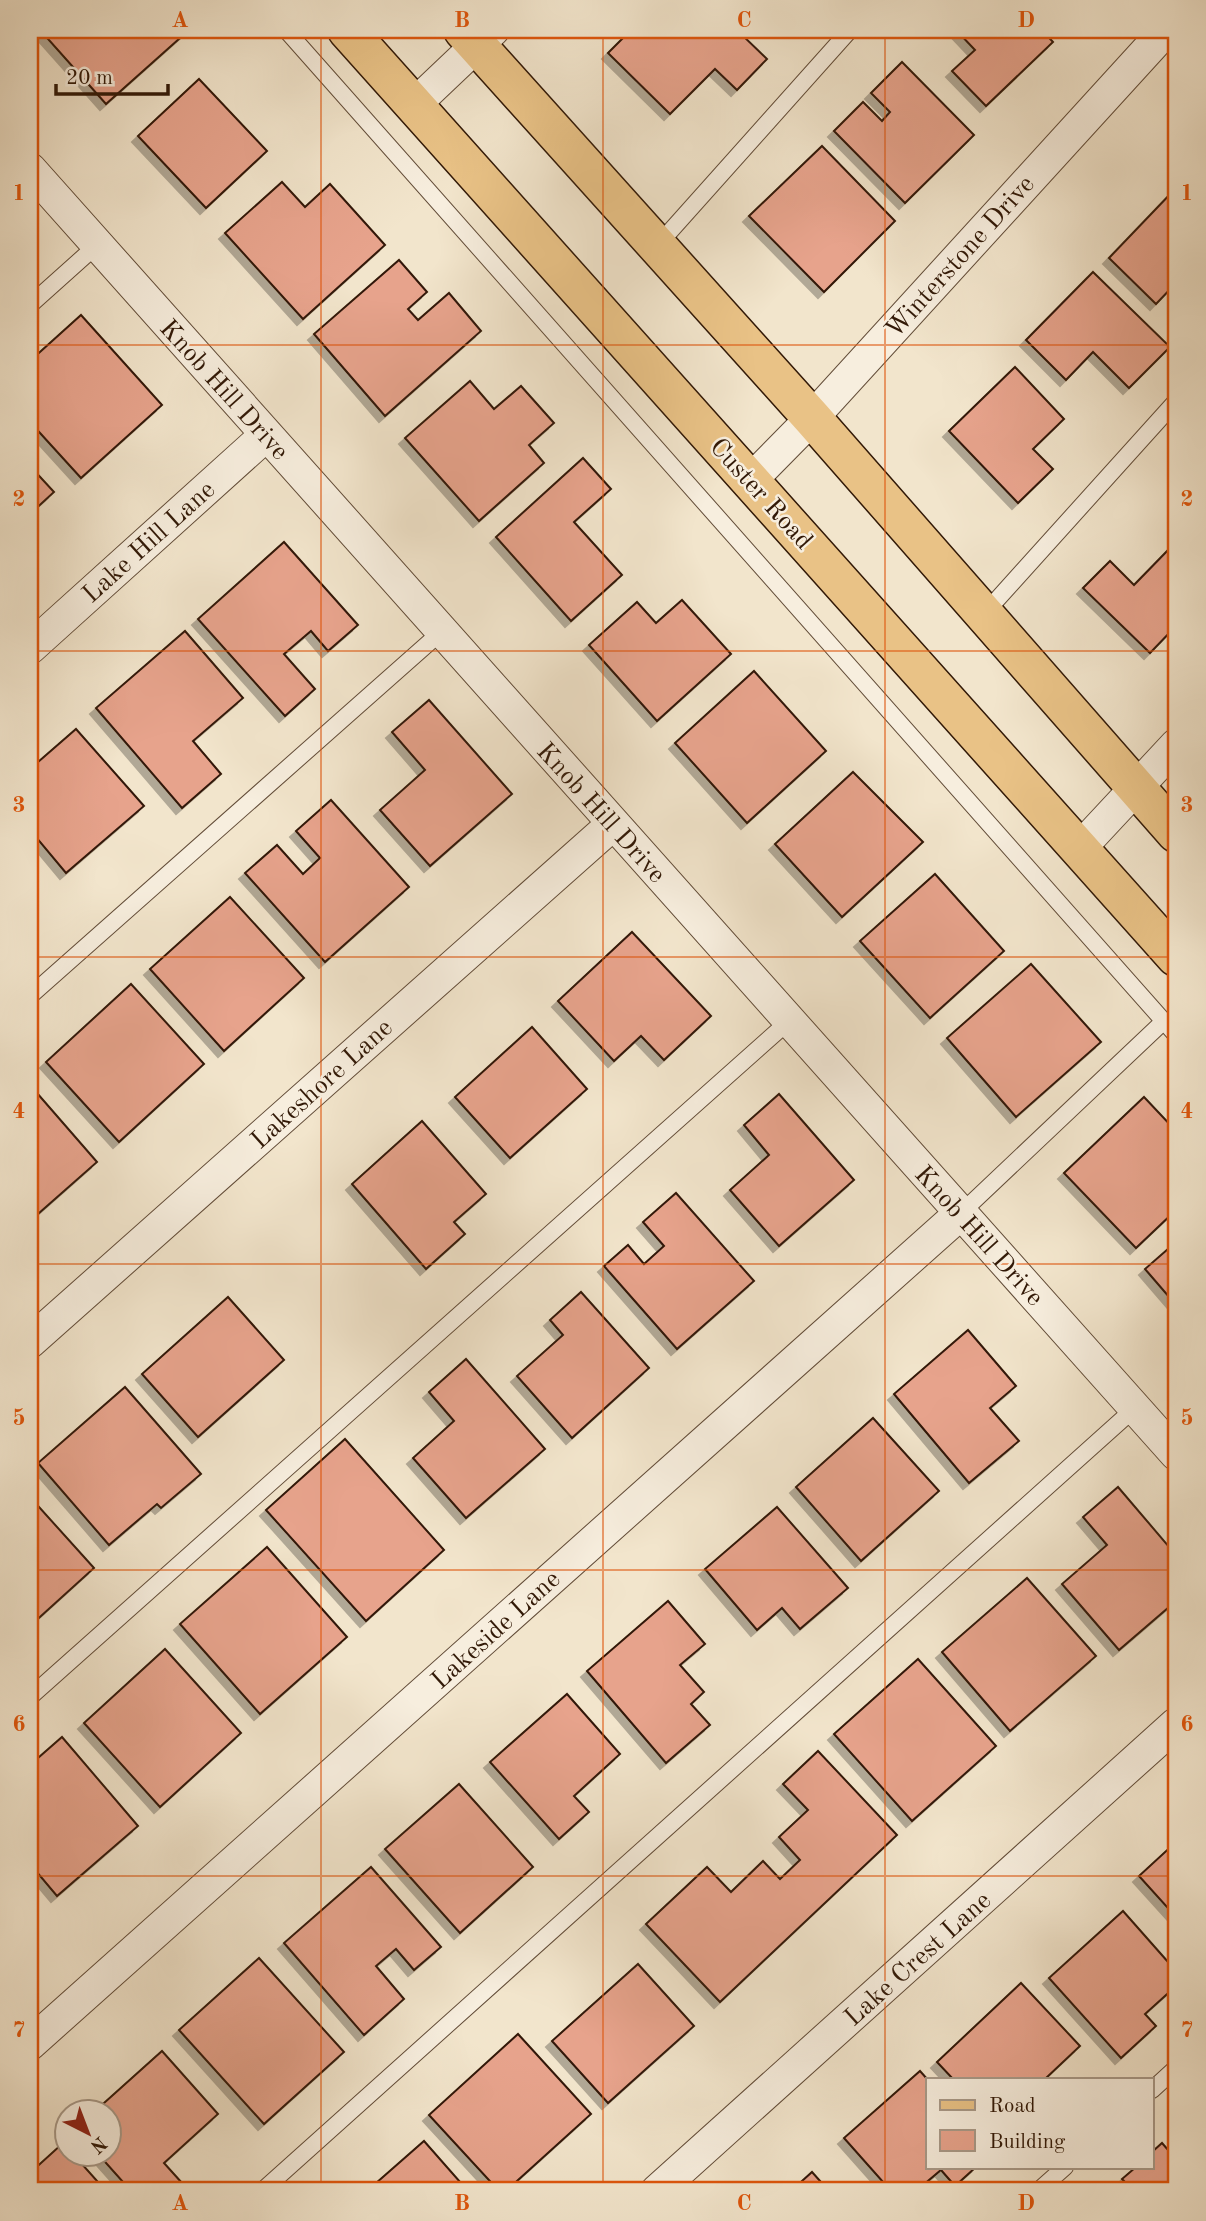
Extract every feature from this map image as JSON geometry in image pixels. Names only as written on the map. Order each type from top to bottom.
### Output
[{"type":"main road","name":"Custer Road","points":[[347,30],[1176,957]]},
{"type":"main road","points":[[478,35],[657,246],[812,418],[1176,833]]},
{"type":"street","name":"Winterstone Drive","points":[[750,481],[812,418],[1166,30]]},
{"type":"street","points":[[415,104],[478,35]]},
{"type":"street","name":"Knob Hill Drive","points":[[30,169],[1176,1454]]},
{"type":"street","name":"Lake Hill Lane","points":[[30,648],[266,435]]},
{"type":"street","points":[[1080,849],[1176,745]]},
{"type":"street","name":"Lakeshore Lane","points":[[30,1342],[613,824]]},
{"type":"street","name":"Lakeside Lane","points":[[30,2045],[961,1213]]},
{"type":"street","name":"Lake Crest Lane","points":[[657,2191],[1176,1724]]},
{"type":"lane","points":[[286,30],[1176,1035]]},
{"type":"lane","points":[[657,246],[850,30]]},
{"type":"lane","points":[[30,305],[97,245]]},
{"type":"lane","points":[[984,614],[1176,401]]},
{"type":"lane","points":[[30,996],[441,632]]},
{"type":"lane","points":[[30,1697],[789,1021]]},
{"type":"lane","points":[[961,1213],[1164,1021]]},
{"type":"lane","points":[[262,2191],[1135,1408]]},
{"type":"lane","points":[[1154,2088],[1176,2068]]},
{"type":"lane","points":[[1038,2191],[1064,2168]]},
{"type":"building","points":[[40,30],[189,30],[106,104]]},
{"type":"building","points":[[631,30],[737,30],[767,59],[737,90],[715,69],[670,114],[608,53]]},
{"type":"building","points":[[956,30],[1042,30],[1053,42],[986,106],[952,71],[975,50]]},
{"type":"building","points":[[902,62],[974,135],[905,203],[834,131],[863,102],[882,121],[890,112],[871,93]]},
{"type":"building","points":[[199,79],[267,151],[206,208],[138,136]]},
{"type":"building","points":[[822,146],[895,221],[824,292],[749,216]]},
{"type":"building","points":[[282,182],[305,207],[330,184],[385,245],[303,319],[225,233]]},
{"type":"building","points":[[1176,188],[1176,283],[1156,304],[1109,258]]},
{"type":"building","points":[[399,260],[427,292],[408,309],[418,320],[449,293],[481,331],[385,416],[314,334]]},
{"type":"building","points":[[1093,272],[1170,347],[1129,388],[1093,352],[1066,380],[1026,340]]},
{"type":"building","points":[[81,315],[162,405],[81,478],[30,422],[30,361]]},
{"type":"building","points":[[1015,367],[1064,419],[1033,449],[1053,469],[1018,503],[949,431]]},
{"type":"building","points":[[470,381],[494,409],[521,386],[554,423],[529,445],[544,463],[479,521],[405,438]]},
{"type":"building","points":[[583,458],[611,489],[574,522],[622,575],[571,621],[496,537]]},
{"type":"building","points":[[30,466],[54,492],[30,514]]},
{"type":"building","points":[[284,542],[358,625],[328,651],[311,631],[284,654],[315,689],[285,716],[198,619]]},
{"type":"building","points":[[1173,545],[1176,548],[1176,626],[1150,653],[1083,588],[1110,561],[1134,585]]},
{"type":"building","points":[[682,600],[731,654],[657,721],[589,645],[637,602],[656,623]]},
{"type":"building","points":[[185,631],[243,698],[193,741],[221,774],[182,808],[96,708]]},
{"type":"building","points":[[754,671],[826,751],[747,823],[675,743]]},
{"type":"building","points":[[429,700],[512,794],[430,866],[380,810],[425,770],[392,732]]},
{"type":"building","points":[[76,729],[144,806],[66,873],[30,830],[30,769]]},
{"type":"building","points":[[853,772],[923,842],[842,917],[775,844]]},
{"type":"building","points":[[331,800],[409,887],[325,962],[245,873],[277,845],[303,874],[320,858],[296,831]]},
{"type":"building","points":[[935,874],[1004,951],[930,1018],[860,941]]},
{"type":"building","points":[[230,897],[304,978],[224,1051],[150,969]]},
{"type":"building","points":[[632,932],[711,1016],[664,1060],[641,1036],[614,1061],[558,1001]]},
{"type":"building","points":[[1031,964],[1101,1042],[1016,1117],[947,1038]]},
{"type":"building","points":[[131,984],[204,1064],[119,1142],[46,1062]]},
{"type":"building","points":[[532,1027],[587,1089],[510,1158],[455,1097]]},
{"type":"building","points":[[30,1085],[97,1162],[30,1221]]},
{"type":"building","points":[[779,1094],[854,1180],[779,1246],[730,1190],[769,1155],[744,1125]]},
{"type":"building","points":[[1144,1097],[1176,1131],[1176,1210],[1136,1248],[1064,1173]]},
{"type":"building","points":[[422,1121],[486,1194],[454,1222],[465,1234],[426,1269],[352,1184]]},
{"type":"building","points":[[676,1193],[754,1281],[677,1349],[604,1266],[628,1245],[644,1264],[664,1246],[643,1222]]},
{"type":"building","points":[[1176,1242],[1176,1305],[1145,1269]]},
{"type":"building","points":[[581,1292],[649,1368],[572,1438],[517,1376],[563,1335],[550,1320]]},
{"type":"building","points":[[228,1297],[284,1360],[198,1437],[142,1374]]},
{"type":"building","points":[[968,1330],[1016,1386],[990,1408],[1019,1441],[969,1483],[894,1394]]},
{"type":"building","points":[[466,1359],[545,1449],[466,1518],[413,1458],[454,1421],[429,1392]]},
{"type":"building","points":[[125,1387],[201,1474],[161,1508],[157,1504],[109,1545],[38,1463]]},
{"type":"building","points":[[873,1418],[939,1491],[861,1561],[796,1487]]},
{"type":"building","points":[[345,1439],[444,1550],[366,1621],[266,1510]]},
{"type":"building","points":[[1118,1487],[1176,1555],[1176,1601],[1119,1650],[1062,1584],[1107,1545],[1083,1517]]},
{"type":"building","points":[[30,1497],[94,1568],[30,1626]]},
{"type":"building","points":[[777,1507],[848,1588],[800,1629],[782,1608],[757,1630],[705,1569]]},
{"type":"building","points":[[267,1547],[347,1637],[260,1714],[180,1624]]},
{"type":"building","points":[[1027,1578],[1096,1656],[1010,1731],[942,1652]]},
{"type":"building","points":[[668,1601],[705,1644],[680,1665],[704,1692],[691,1704],[710,1725],[666,1763],[587,1671]]},
{"type":"building","points":[[165,1649],[241,1733],[160,1807],[84,1723]]},
{"type":"building","points":[[918,1659],[996,1746],[912,1821],[834,1734]]},
{"type":"building","points":[[567,1694],[620,1754],[574,1796],[589,1812],[559,1839],[490,1762]]},
{"type":"building","points":[[62,1737],[138,1826],[57,1896],[30,1864],[30,1765]]},
{"type":"building","points":[[818,1751],[897,1835],[720,2002],[646,1924],[707,1867],[731,1892],[763,1861],[780,1879],[800,1860],[779,1837],[808,1810],[783,1784]]},
{"type":"building","points":[[459,1784],[533,1867],[460,1933],[385,1849]]},
{"type":"building","points":[[1176,1842],[1176,1917],[1139,1876]]},
{"type":"building","points":[[371,1867],[441,1947],[414,1970],[396,1949],[376,1966],[404,1999],[364,2035],[284,1943]]},
{"type":"building","points":[[1123,1911],[1176,1971],[1176,1986],[1145,2014],[1156,2026],[1121,2058],[1049,1978]]},
{"type":"building","points":[[259,1958],[344,2052],[264,2124],[179,2030]]},
{"type":"building","points":[[638,1964],[694,2026],[608,2103],[552,2041]]},
{"type":"building","points":[[1021,1983],[1080,2046],[1046,2078],[952,2078],[937,2062]]},
{"type":"building","points":[[518,2034],[591,2114],[506,2191],[499,2191],[429,2115]]},
{"type":"building","points":[[162,2051],[218,2114],[164,2163],[182,2183],[172,2191],[131,2191],[110,2168],[122,2168],[122,2098],[110,2098]]},
{"type":"building","points":[[920,2071],[926,2078],[926,2168],[975,2168],[955,2186],[941,2170],[916,2191],[891,2191],[844,2138]]},
{"type":"building","points":[[424,2141],[468,2191],[367,2191]]},
{"type":"building","points":[[1162,2143],[1176,2159],[1176,2191],[1129,2191],[1132,2189],[1122,2179],[1135,2168],[1154,2168],[1154,2150]]},
{"type":"building","points":[[52,2153],[52,2168],[85,2168],[106,2191],[30,2191],[30,2173]]},
{"type":"building","points":[[812,2172],[829,2191],[791,2191]]}]
